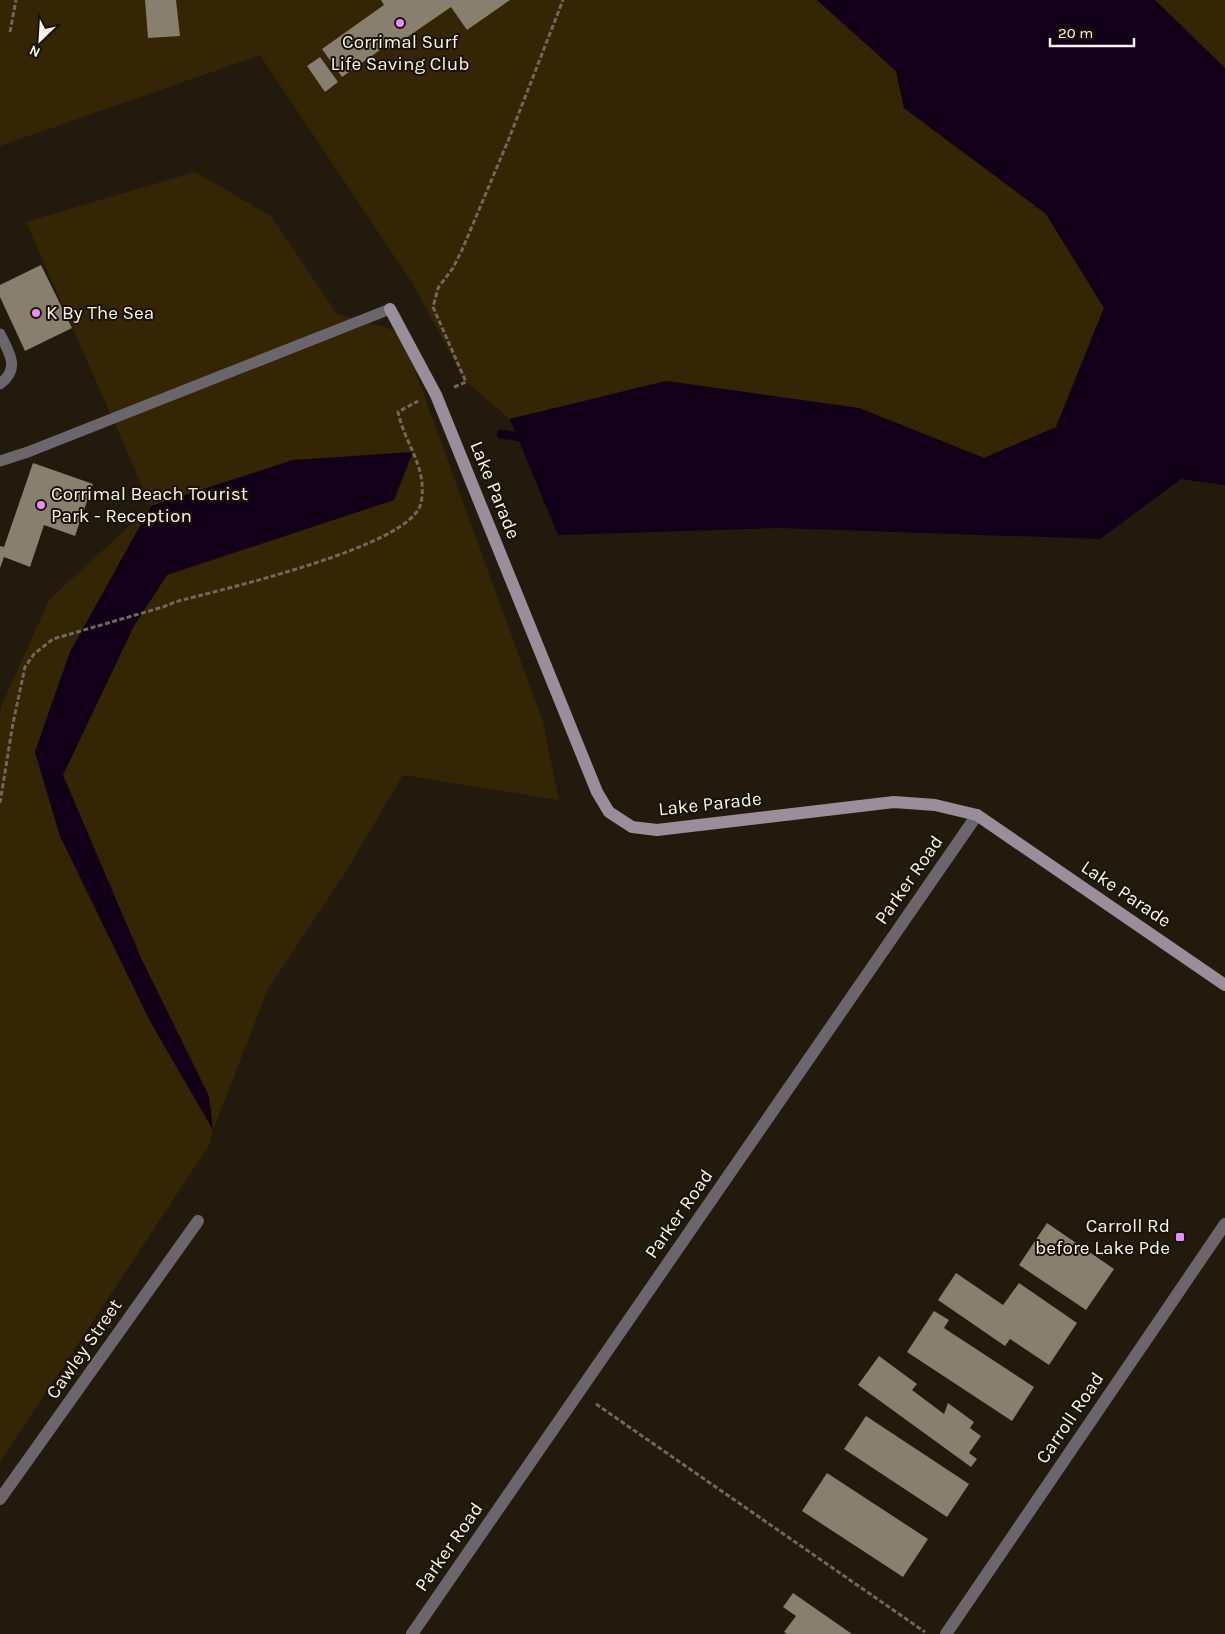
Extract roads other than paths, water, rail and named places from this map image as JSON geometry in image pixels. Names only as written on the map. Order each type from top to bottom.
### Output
[{"type":"main road","name":"Lake Parade","points":[[390,309],[436,395],[596,792],[609,812],[632,827],[657,830],[894,802],[936,805],[977,815],[1225,985]]},
{"type":"street","name":"Parker Road","points":[[412,1634],[977,815]]},
{"type":"street","name":"Cawley Street","points":[[0,1499],[198,1221]]},
{"type":"street","name":"Carroll Road","points":[[946,1634],[1225,1224]]},
{"type":"lane","points":[[0,461],[28,452],[390,309]]},
{"type":"lane","points":[[0,334],[12,363],[11,371],[0,384]]},
{"type":"waterway","points":[[501,434],[528,438]]},
{"type":"place","name":"Corrimal Surf Life Saving Club","points":[[400,23]]},
{"type":"place","name":"K By The Sea","points":[[36,313]]},
{"type":"place","name":"Corrimal Beach Tourist Park - Reception","points":[[41,505]]},
{"type":"place","name":"Carroll Rd before Lake Pde","points":[[1180,1237]]}]
